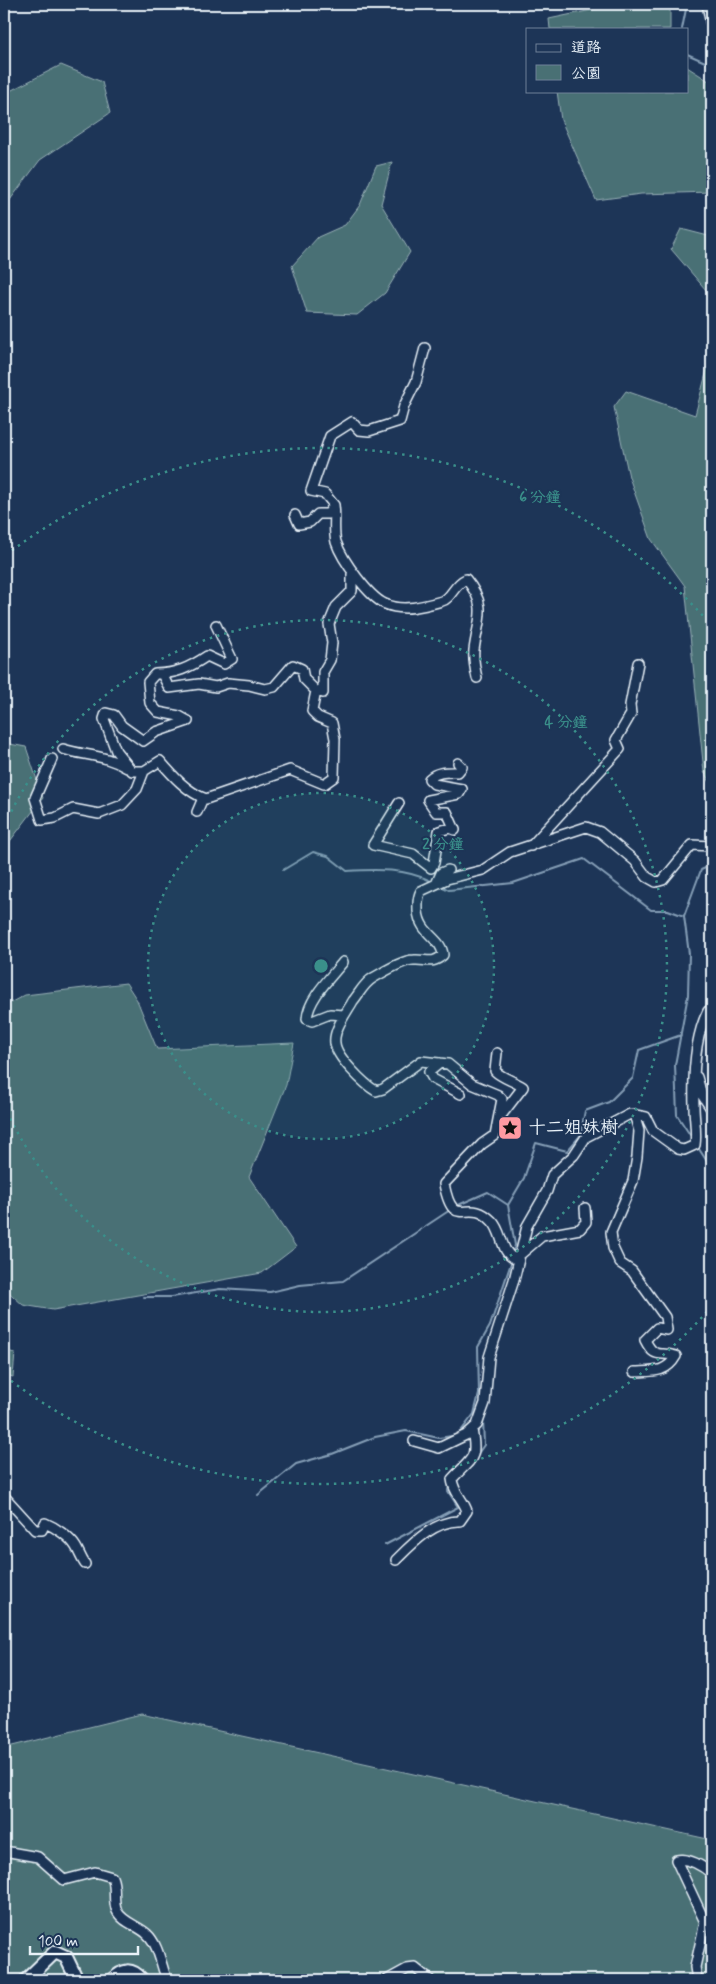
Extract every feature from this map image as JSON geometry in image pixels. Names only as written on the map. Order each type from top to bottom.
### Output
[{"type":"street","points":[[708,4],[712,30]]},
{"type":"street","points":[[425,348],[416,382],[404,406],[400,421],[369,431],[359,430],[352,422],[330,436],[311,490],[325,494],[334,505],[334,530],[337,544],[352,574],[384,604],[404,608],[420,607],[444,601],[458,582],[466,579],[477,593],[481,614],[474,652],[477,678]]},
{"type":"street","points":[[295,515],[298,524],[310,522],[318,514],[328,514],[334,505]]},
{"type":"street","points":[[162,674],[169,688],[199,684],[216,687],[228,683],[249,684],[265,689],[274,687],[293,664],[302,669],[304,679],[316,691],[323,694],[324,672],[330,660],[332,643],[329,624],[332,613],[352,592],[352,574]]},
{"type":"street","points":[[132,771],[116,750],[104,719],[106,713],[111,713],[122,726],[143,741],[156,732],[188,721],[179,716],[158,712],[150,703],[148,682],[155,674],[172,674],[189,668],[207,656],[224,664],[232,659],[216,625]]},
{"type":"street","points":[[531,846],[620,749],[616,740],[631,714],[630,705],[638,663]]},
{"type":"street","points":[[63,749],[82,755],[110,758],[132,771],[144,770],[160,761],[174,778],[195,795],[206,799],[290,770],[324,784],[334,777],[335,739],[332,723],[318,717],[312,711],[316,691]]},
{"type":"street","points":[[52,759],[35,798],[42,820],[55,818],[73,809],[99,814],[122,805],[137,789],[144,770]]},
{"type":"street","points":[[431,868],[434,863],[439,831],[450,828],[455,830],[447,812],[436,812],[428,800],[459,794],[462,789],[434,784],[429,779],[433,774],[458,772],[462,767],[458,763]]},
{"type":"street","points":[[197,812],[203,798]]},
{"type":"street","points":[[399,803],[373,845],[413,854],[431,868],[436,884]]},
{"type":"street","points":[[585,1208],[586,1222],[580,1229],[542,1236],[515,1259],[508,1256],[494,1222],[486,1215],[471,1210],[459,1212],[452,1209],[448,1204],[444,1184],[482,1144],[495,1136],[502,1099],[498,1095],[472,1084],[448,1064],[421,1060],[383,1089],[376,1091],[367,1086],[348,1065],[334,1043],[344,1015],[370,979],[414,960],[437,961],[442,955],[441,947],[419,922],[418,896],[420,891],[447,879],[483,870],[510,852],[586,827],[600,832],[635,860],[647,877],[656,882],[663,880],[692,845],[712,846]]},
{"type":"street","points":[[436,884],[441,873],[448,870]]},
{"type":"street","points":[[712,903],[712,918]]},
{"type":"street","points":[[343,962],[314,999],[307,1013],[307,1019],[312,1021],[330,1014],[344,1015]]},
{"type":"street","points":[[414,1441],[439,1448],[466,1435],[477,1425],[485,1403],[489,1357],[520,1256],[527,1226],[547,1191],[552,1175],[574,1155],[586,1137],[621,1118],[634,1114],[646,1117],[653,1131],[678,1149],[696,1141],[693,1091],[700,1026],[708,1011],[712,1010]]},
{"type":"street","points":[[497,1053],[495,1070],[499,1076],[512,1080],[522,1087],[498,1119]]},
{"type":"street","points":[[440,1063],[429,1072],[432,1079],[461,1094]]},
{"type":"street","points":[[696,1070],[702,1095],[712,1110]]},
{"type":"street","points":[[634,1114],[639,1131],[637,1157],[633,1182],[611,1232],[613,1248],[620,1264],[632,1271],[665,1317],[667,1330],[657,1328],[645,1340],[651,1351],[660,1356],[676,1356],[673,1361],[655,1373],[634,1372]]},
{"type":"street","points":[[396,1560],[420,1537],[452,1520],[460,1521],[467,1511],[463,1500],[453,1489],[452,1479],[470,1461],[475,1450],[472,1430]]},
{"type":"street","points":[[4,1496],[35,1530],[42,1530],[45,1523],[60,1530],[77,1547],[77,1553],[85,1564]]},
{"type":"street","points":[[4,1851],[38,1857],[64,1880],[95,1872],[112,1877],[117,1911],[120,1916],[148,1934],[160,1957],[167,1980]]},
{"type":"street","points":[[696,1980],[695,1967],[705,1922],[676,1860],[689,1861],[705,1868],[712,1874]]},
{"type":"street","points":[[26,1980],[55,1952],[66,1957],[77,1980]]},
{"type":"street","points":[[387,1980],[407,1969],[415,1968],[430,1980]]},
{"type":"street","points":[[112,1980],[121,1972],[127,1970],[137,1974],[142,1980]]},
{"type":"green space","points":[[620,4],[670,4],[670,28],[550,28],[549,19]]},
{"type":"green space","points":[[61,65],[102,82],[110,113],[40,160],[4,208],[4,94]]},
{"type":"green space","points":[[688,68],[712,83],[712,192],[641,194],[596,200],[561,120],[557,92],[688,92]]},
{"type":"green space","points":[[392,162],[381,204],[410,252],[385,293],[357,315],[307,313],[292,266],[318,237],[345,225],[360,205],[376,166]]},
{"type":"green space","points":[[681,229],[712,237],[712,297],[671,249]]},
{"type":"green space","points":[[712,351],[712,785],[704,772],[685,586],[651,539],[629,477],[614,407],[626,391],[695,415]]},
{"type":"green space","points":[[4,743],[26,747],[43,798],[4,849]]},
{"type":"green space","points":[[126,983],[137,1000],[157,1049],[294,1043],[286,1085],[249,1177],[296,1247],[262,1273],[53,1310],[23,1305],[4,1288],[4,1006],[25,995]]},
{"type":"green space","points":[[4,1352],[15,1353],[13,1377],[4,1374]]},
{"type":"green space","points":[[142,1714],[712,1840],[712,1980],[4,1980],[4,1748]]},
{"type":"waterway","points":[[682,28],[687,4]]},
{"type":"waterway","points":[[688,54],[712,65]]},
{"type":"waterway","points":[[283,870],[313,852],[328,856],[347,871],[380,870],[401,872],[433,882]]},
{"type":"waterway","points":[[441,886],[449,890],[513,883],[584,859],[651,910],[668,910],[684,916]]},
{"type":"waterway","points":[[692,1138],[677,1115],[675,1065],[688,995],[689,954],[684,916],[701,870],[712,865]]},
{"type":"waterway","points":[[456,1206],[488,1192],[508,1205],[524,1178],[536,1143],[567,1151],[580,1136],[585,1111],[609,1102],[633,1078],[639,1050],[681,1035]]},
{"type":"waterway","points":[[697,1146],[712,1169]]},
{"type":"waterway","points":[[508,1205],[515,1245],[513,1253]]},
{"type":"waterway","points":[[144,1297],[172,1297],[220,1289],[270,1292],[300,1285],[343,1281],[450,1210]]},
{"type":"waterway","points":[[258,1495],[296,1464],[332,1454],[375,1437],[406,1431],[439,1438],[458,1435],[474,1414],[479,1394],[478,1347],[490,1326],[512,1260]]},
{"type":"waterway","points":[[477,1455],[484,1445],[483,1419]]},
{"type":"waterway","points":[[385,1545],[458,1507],[448,1491],[449,1484]]},
{"type":"place","name":"十二姐妹樹","points":[[510,1128]]}]
